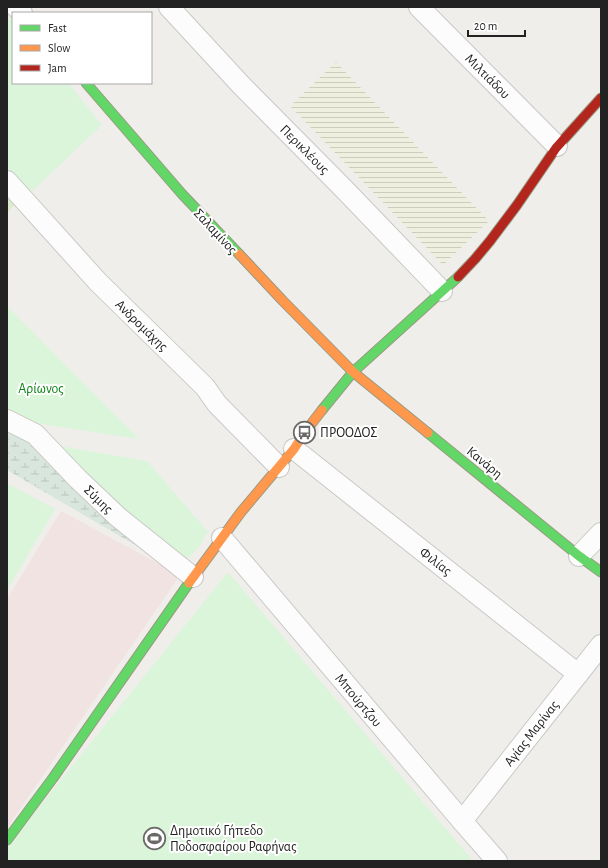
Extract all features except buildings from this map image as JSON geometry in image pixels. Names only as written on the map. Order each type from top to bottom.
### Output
[{"type":"street","name":"Περικλέους","points":[[169,7],[242,86],[442,291]]},
{"type":"street","name":"Μιλτιάδου","points":[[419,7],[558,146]]},
{"type":"street","name":"Σαλαμίνος","points":[[87,84],[182,194],[283,301],[353,372]]},
{"type":"street","points":[[7,840],[62,766],[240,512],[294,449],[305,432],[336,392],[353,372],[463,273],[489,245],[558,146],[601,98]]},
{"type":"street","name":"Ανδρομάχης","points":[[7,181],[98,282],[205,387],[217,404],[279,467]]},
{"type":"street","name":"Κανάρη","points":[[353,372],[579,556],[601,572]]},
{"type":"street","name":"Σύμης","points":[[7,420],[35,434],[78,479],[118,517],[193,577]]},
{"type":"street","name":"Φιλίας","points":[[294,449],[578,674]]},
{"type":"street","points":[[579,556],[601,533]]},
{"type":"street","name":"Μπούρτζου","points":[[222,538],[497,861]]},
{"type":"street","name":"Αγίας Μαρίνας","points":[[462,821],[601,645]]},
{"type":"shaded area","points":[[61,511],[180,575],[7,828],[7,599]]},
{"type":"green space","points":[[7,16],[12,21],[12,84],[69,84],[102,125],[31,192],[7,167]]},
{"type":"green space","points":[[336,62],[489,221],[443,265],[290,106]]},
{"type":"green space","points":[[7,196],[15,204],[7,214]]},
{"type":"green space","name":"Αρίωνος","points":[[7,306],[139,439],[35,423],[7,408]]},
{"type":"green space","points":[[7,431],[30,439],[135,545],[7,470]]},
{"type":"green space","points":[[54,445],[147,461],[208,532],[198,548],[185,561],[114,506]]},
{"type":"green space","points":[[7,483],[55,509],[7,590]]},
{"type":"green space","points":[[228,572],[473,861],[7,861],[7,847]]},
{"type":"traffic: fast","points":[[87,84],[182,194],[239,254]]},
{"type":"traffic: fast","points":[[322,410],[353,372],[458,277]]},
{"type":"traffic: fast","points":[[428,433],[579,556],[601,572]]},
{"type":"traffic: fast","points":[[7,840],[53,778],[189,583]]},
{"type":"traffic: slow","points":[[239,254],[353,372],[428,433]]},
{"type":"traffic: slow","points":[[189,583],[241,512],[294,449],[322,410]]},
{"type":"traffic: jam","points":[[458,277],[490,241],[556,148],[601,98]]},
{"type":"place","name":"ΠΡΟΟΔΟΣ","points":[[305,432]]},
{"type":"place","name":"Δημοτικό Γήπεδο Ποδοσφαίρου Ραφήνας","points":[[154,838]]}]
